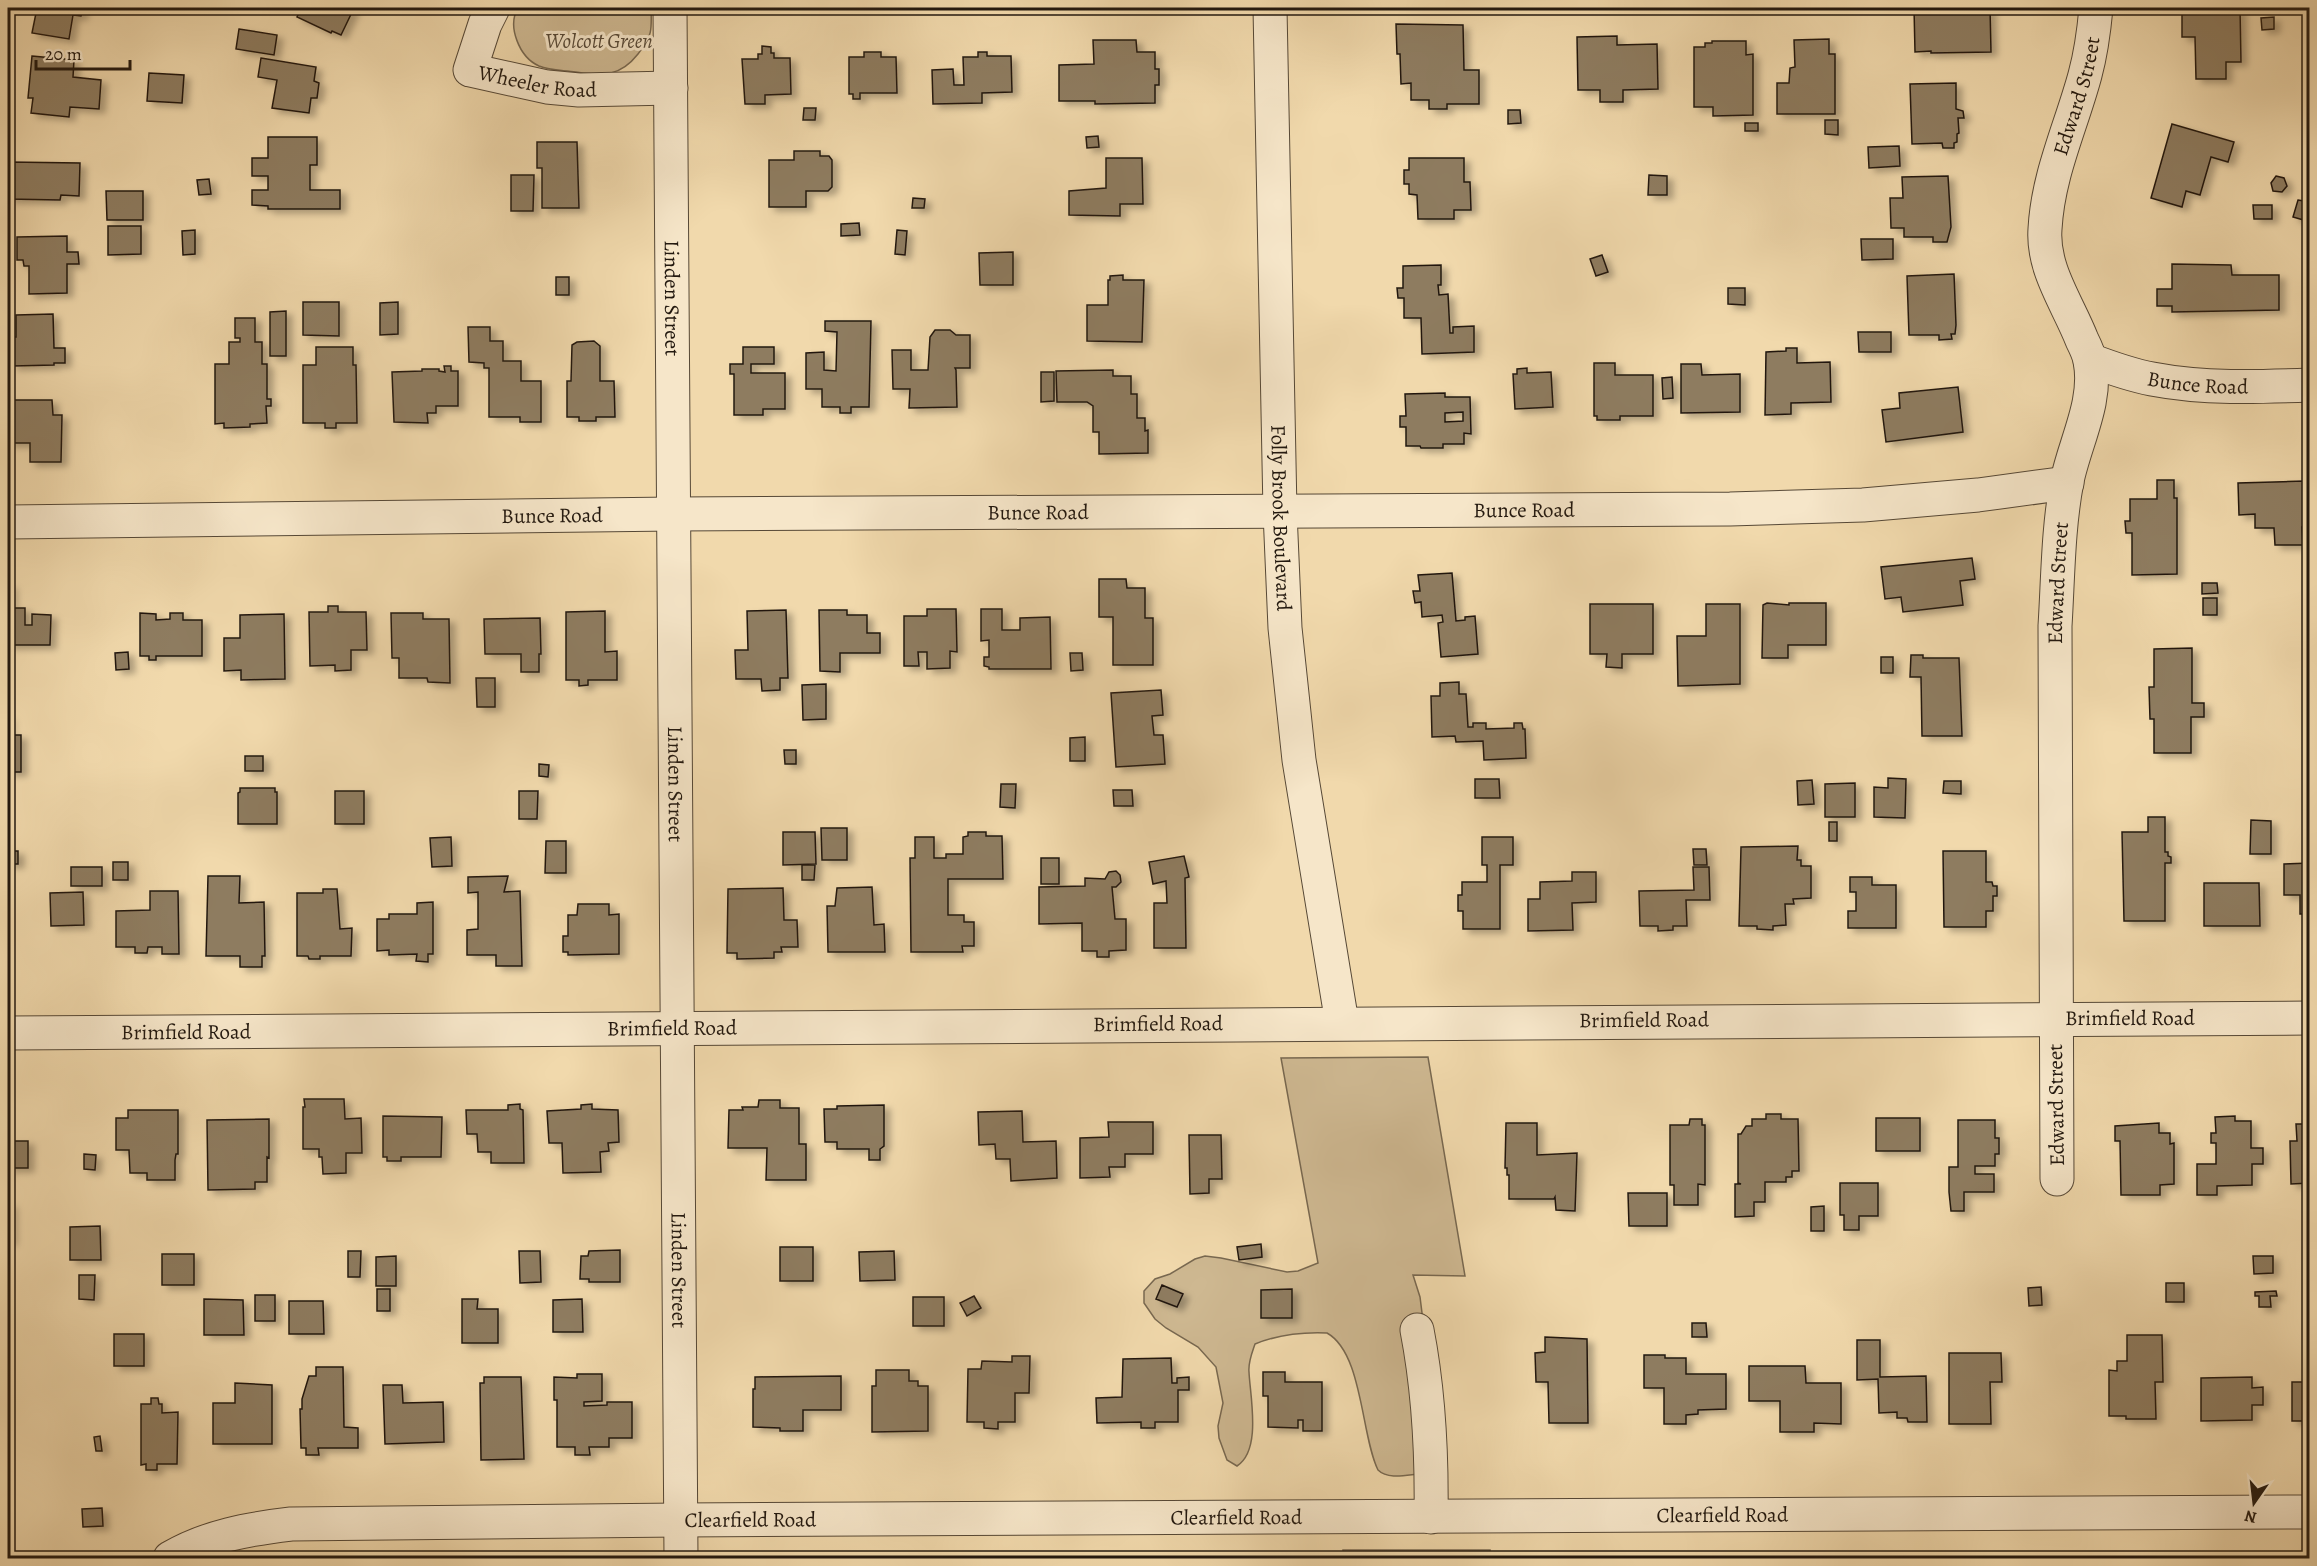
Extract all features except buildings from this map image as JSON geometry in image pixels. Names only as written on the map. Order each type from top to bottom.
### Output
[{"type":"street","name":"Wheeler Road","points":[[493,8],[485,24],[470,70],[547,87],[579,90],[671,88]]},
{"type":"street","name":"Linden Street","points":[[670,8],[681,1558]]},
{"type":"street","name":"Folly Brook Boulevard","points":[[1270,8],[1280,512],[1285,628],[1299,760],[1342,1023]]},
{"type":"street","name":"Edward Street","points":[[2057,1179],[2055,626],[2067,483],[2091,388],[2090,360],[2048,262],[2045,232],[2047,201],[2054,166],[2086,72],[2096,8]]},
{"type":"street","name":"Bunce Road","points":[[2090,360],[2152,380],[2234,387],[2310,385]]},
{"type":"street","name":"Bunce Road","points":[[8,522],[674,514],[1821,507],[1918,501],[2067,483]]},
{"type":"street","name":"Brimfield Road","points":[[8,1033],[2310,1018]]},
{"type":"street","points":[[1418,1330],[1426,1385],[1432,1480],[1431,1517]]},
{"type":"street","name":"Clearfield Road","points":[[170,1558],[218,1536],[291,1524],[2310,1512]]},
{"type":"green space","name":"Wolcott Green","points":[[518,8],[651,8],[651,28],[649,38],[638,54],[618,71],[595,74],[553,70],[532,62],[521,48],[514,23]]},
{"type":"green space","points":[[1428,1057],[1465,1276],[1413,1275],[1420,1297],[1429,1369],[1419,1474],[1392,1476],[1378,1470],[1372,1455],[1360,1396],[1348,1358],[1339,1343],[1327,1333],[1290,1335],[1255,1344],[1249,1368],[1252,1436],[1245,1458],[1237,1466],[1227,1460],[1219,1438],[1218,1426],[1223,1403],[1216,1367],[1198,1347],[1155,1319],[1144,1303],[1144,1291],[1155,1279],[1205,1256],[1287,1272],[1298,1271],[1318,1263],[1281,1058]]},
{"type":"green space","points":[[1343,1550],[1490,1550],[1490,1558],[1343,1558]]}]
